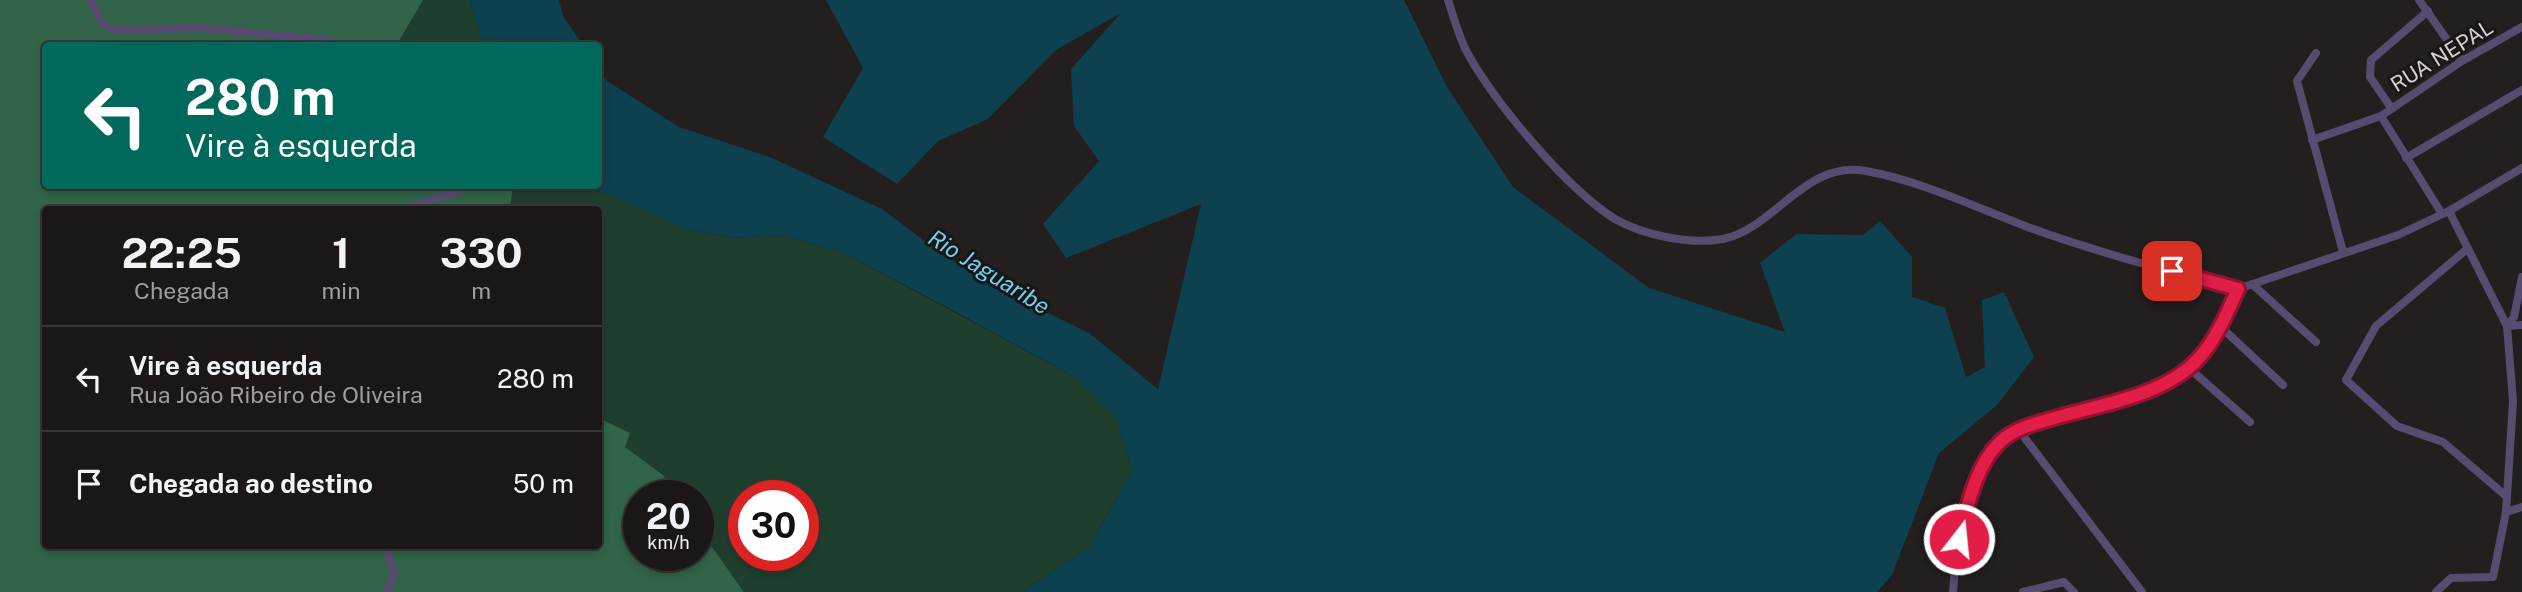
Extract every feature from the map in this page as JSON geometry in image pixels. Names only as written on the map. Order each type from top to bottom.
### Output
[{"type":"street","points":[[90,0],[102,24],[114,30],[237,30],[320,42]]},
{"type":"street","points":[[1448,0],[1467,52],[1503,108],[1565,175],[1621,222],[1644,231],[1687,239],[1724,239],[1789,200],[1821,176],[1851,169],[1919,184],[2083,246],[2238,289],[2398,234],[2445,213],[2522,168]]},
{"type":"street","points":[[2419,0],[2462,61]]},
{"type":"street","points":[[2392,109],[2370,77],[2371,61],[2428,11]]},
{"type":"street","name":"RUA NEPAL","points":[[2312,141],[2381,116],[2462,61],[2522,27]]},
{"type":"street","points":[[2316,53],[2297,81],[2343,252]]},
{"type":"street","points":[[2406,158],[2522,90]]},
{"type":"street","points":[[2381,116],[2467,249],[2507,326],[2513,401],[2506,512],[2493,577],[2451,578],[2436,592]]},
{"type":"street","points":[[412,206],[462,189]]},
{"type":"street","points":[[2467,249],[2376,326],[2346,380],[2397,426],[2443,442],[2506,496]]},
{"type":"street","points":[[2507,326],[2514,317],[2522,276]]},
{"type":"street","points":[[2252,284],[2316,342]]},
{"type":"street","points":[[1953,592],[1959,539],[1979,476],[1989,455],[2001,441],[2018,429],[2150,390],[2189,368],[2221,327],[2238,289]]},
{"type":"street","points":[[2507,326],[2522,324]]},
{"type":"street","points":[[2221,327],[2283,385]]},
{"type":"street","points":[[2189,368],[2250,422]]},
{"type":"street","points":[[2018,429],[2142,592]]},
{"type":"street","points":[[2506,512],[2522,507]]},
{"type":"street","points":[[386,549],[394,574],[387,592]]},
{"type":"street","points":[[2023,592],[2056,581],[2064,582],[2074,592]]},
{"type":"green space","points":[[0,0],[423,0],[399,42],[42,42],[42,189],[513,189],[510,206],[42,206],[42,549],[602,549],[602,419],[630,433],[625,447],[666,480],[623,480],[623,571],[714,571],[714,550],[744,592],[0,592]]},
{"type":"green space","points":[[423,0],[470,0],[482,42],[399,42]]},
{"type":"green space","points":[[513,189],[598,189],[689,230],[735,238],[780,235],[842,252],[1077,378],[1117,418],[1132,471],[1089,547],[1021,592],[744,592],[729,571],[819,571],[819,480],[728,480],[728,569],[714,550],[714,480],[666,480],[624,447],[629,433],[602,420],[602,206],[510,206]]},
{"type":"water","points":[[470,0],[559,0],[563,16],[581,42],[482,42]]},
{"type":"water","points":[[826,0],[1404,0],[1447,87],[1513,187],[1649,288],[1785,332],[1760,263],[1796,234],[1863,235],[1880,221],[1912,257],[1912,297],[1945,308],[1966,377],[1985,367],[1982,300],[2004,292],[2034,357],[1997,405],[1939,453],[1892,575],[1877,592],[1021,592],[1089,547],[1132,471],[1117,418],[1077,378],[842,252],[780,235],[735,238],[689,230],[595,189],[602,189],[602,74],[607,81],[679,127],[772,158],[882,209],[942,254],[998,289],[1089,333],[1158,389],[1201,204],[1066,258],[1043,224],[1099,161],[1074,126],[1071,69],[1121,13],[1056,50],[988,119],[938,141],[897,184],[823,137],[863,68]]},
{"type":"route","points":[[1959,539],[1979,476],[1989,455],[2001,441],[2018,429],[2150,390],[2189,368],[2199,359],[2221,327],[2238,289],[2172,271]]},
{"type":"water label","name":"Rio Jaguaribe","points":[[989,272]]}]
